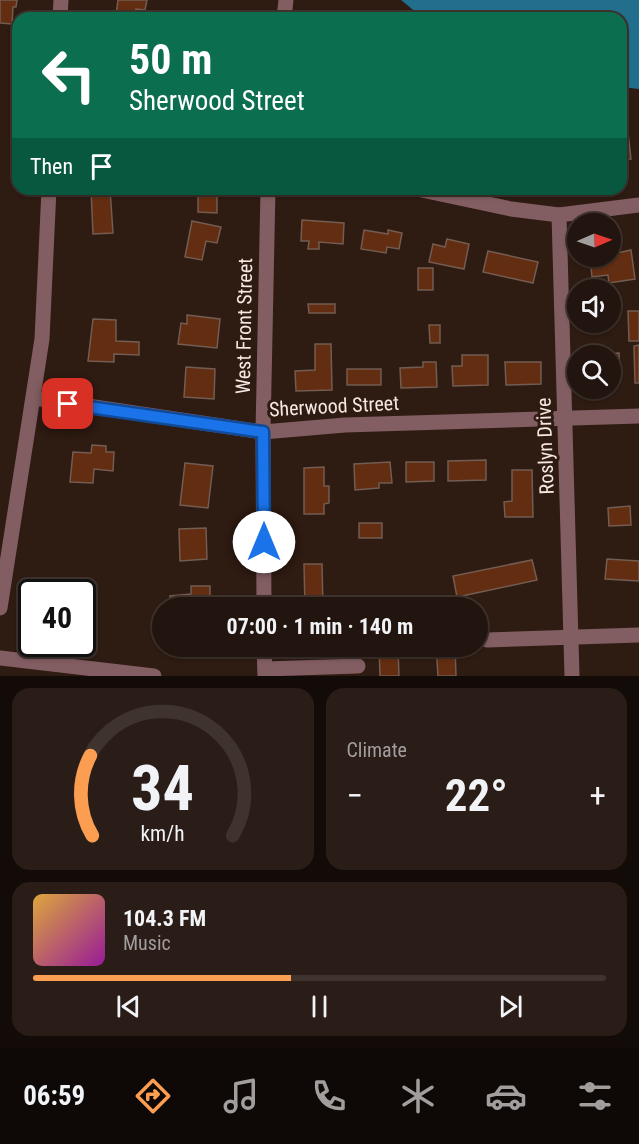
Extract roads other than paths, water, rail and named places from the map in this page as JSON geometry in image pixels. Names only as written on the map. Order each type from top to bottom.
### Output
[{"type":"street","points":[[0,608],[42,339],[49,195]]},
{"type":"street","name":"West Front Street","points":[[264,597],[263,432],[268,195]]},
{"type":"street","points":[[445,195],[511,209],[559,215],[639,205]]},
{"type":"street","name":"Roslyn Drive","points":[[559,215],[572,676]]},
{"type":"street","name":"Sherwood Street","points":[[34,398],[263,432],[345,425],[639,416]]},
{"type":"street","points":[[488,640],[639,635]]},
{"type":"street","points":[[0,657],[154,676]]},
{"type":"street","points":[[264,657],[265,672],[358,666]]},
{"type":"water","points":[[401,0],[639,0],[639,89],[627,88],[627,12],[416,12]]}]
